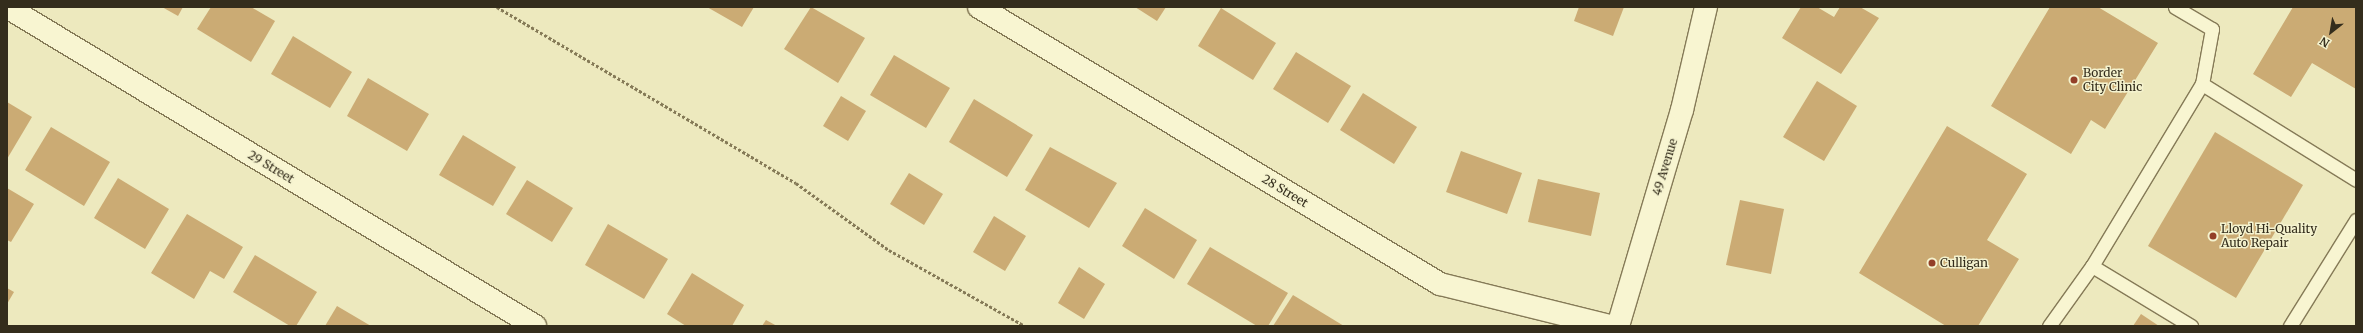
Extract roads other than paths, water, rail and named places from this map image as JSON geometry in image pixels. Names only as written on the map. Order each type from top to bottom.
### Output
[{"type":"street","name":"29 Street","points":[[7,7],[535,326]]},
{"type":"street","name":"28 Street","points":[[979,7],[1440,284],[1610,326]]},
{"type":"street","name":"49 Avenue","points":[[1618,326],[1682,110],[1706,7]]},
{"type":"lane","points":[[2049,326],[2092,266],[2202,84],[2212,29],[2175,7]]},
{"type":"lane","points":[[2202,84],[2356,180]]},
{"type":"lane","points":[[2290,326],[2356,220]]},
{"type":"lane","points":[[2092,266],[2191,326]]},
{"type":"place","name":"Border City Clinic","points":[[2074,80]]},
{"type":"place","name":"Lloyd Hi-Quality Auto Repair","points":[[2213,236]]},
{"type":"place","name":"Culligan","points":[[1932,263]]}]
